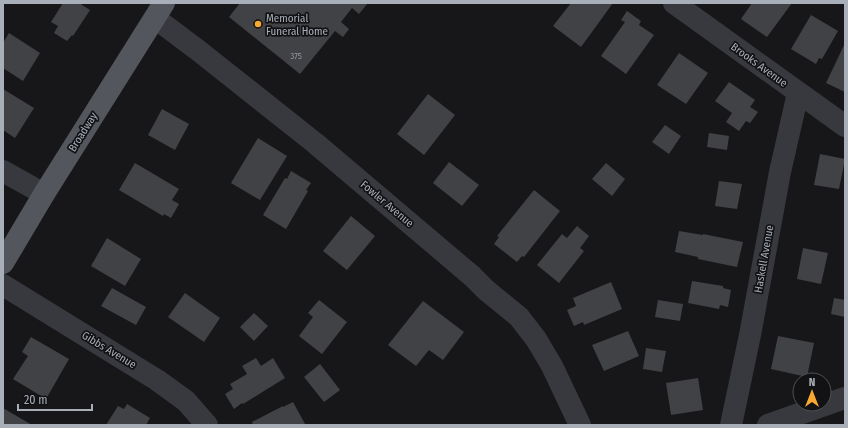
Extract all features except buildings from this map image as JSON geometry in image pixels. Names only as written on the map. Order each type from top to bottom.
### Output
[{"type":"main road","name":"Broadway","points":[[3,263],[44,194],[160,11]]},
{"type":"street","name":"Brooks Avenue","points":[[674,3],[845,126]]},
{"type":"street","name":"Fowler Avenue","points":[[160,11],[200,51],[315,143],[519,317],[536,339],[552,366],[580,425]]},
{"type":"street","name":"Haskell Avenue","points":[[731,425],[750,335],[780,172],[798,93]]},
{"type":"street","points":[[3,170],[44,194]]},
{"type":"street","name":"Gibbs Avenue","points":[[3,286],[157,380],[186,401],[207,425]]},
{"type":"street","points":[[768,425],[845,398]]},
{"type":"place","name":"Memorial Funeral Home","points":[[258,24]]}]
